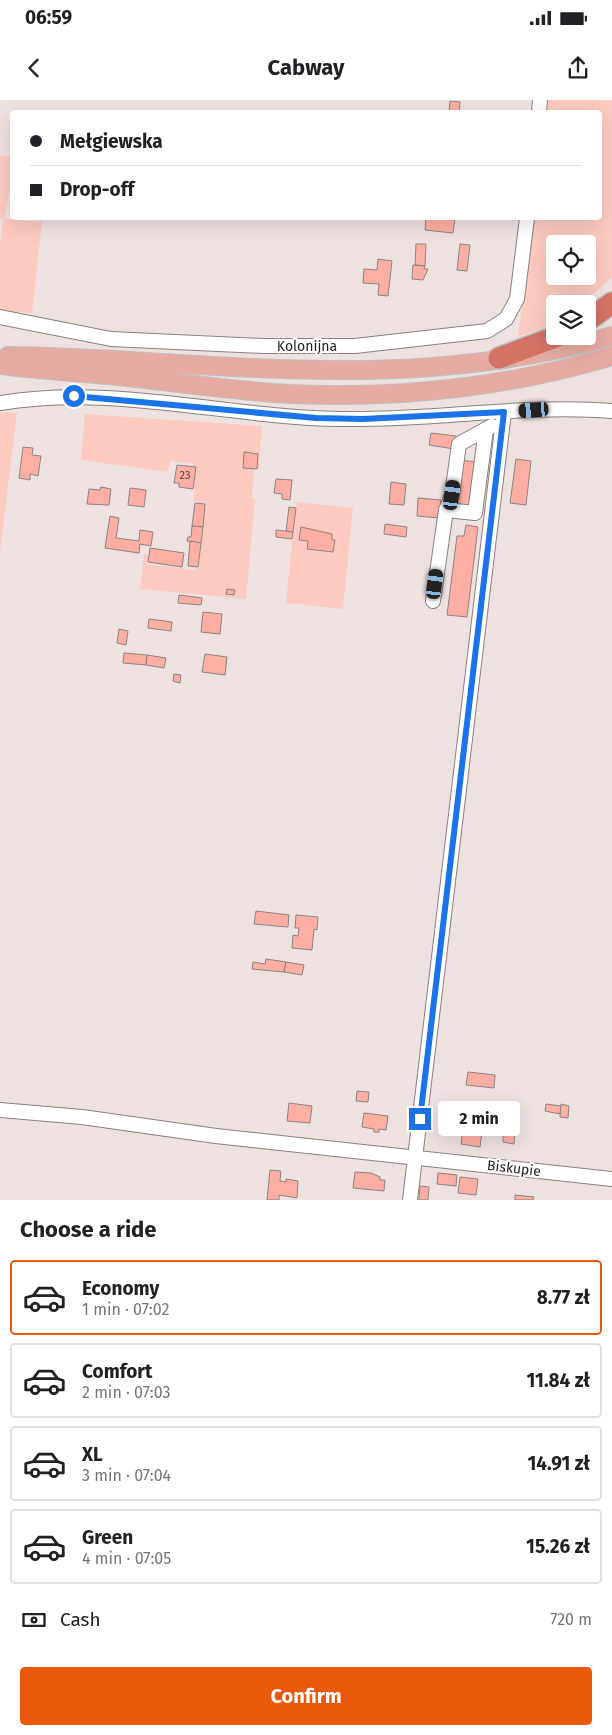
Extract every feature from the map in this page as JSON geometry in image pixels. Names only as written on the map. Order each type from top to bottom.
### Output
[{"type":"highway","points":[[596,314],[612,303]]},
{"type":"highway","points":[[499,358],[546,340]]},
{"type":"main road","points":[[0,356],[65,357],[332,370],[418,367],[499,358],[571,346],[612,336]]},
{"type":"main road","points":[[0,364],[259,392],[362,395],[469,386],[539,374],[612,356]]},
{"type":"street","name":"Kolonijna","points":[[0,317],[111,340],[264,346],[355,346],[487,332],[506,319],[517,299],[526,220]]},
{"type":"street","points":[[0,403],[58,396],[93,396],[245,413],[340,419],[504,417],[587,409],[612,411]]},
{"type":"street","points":[[433,601],[446,510],[452,495],[459,444],[504,417]]},
{"type":"street","points":[[410,1200],[504,417]]},
{"type":"street","points":[[446,510],[475,513],[486,428]]},
{"type":"street","name":"Biskupie","points":[[0,1110],[612,1179]]},
{"type":"shaded area","points":[[547,100],[612,100],[612,278],[592,295],[546,295],[546,327],[518,337],[534,220],[602,220],[602,110],[546,110]]},
{"type":"shaded area","points":[[0,156],[10,157],[10,189],[4,219],[42,222],[32,313],[0,311],[0,244],[3,219],[0,218]]},
{"type":"shaded area","points":[[0,412],[17,413],[0,551]]},
{"type":"shaded area","points":[[85,414],[262,426],[259,469],[254,469],[252,497],[255,499],[246,599],[140,589],[144,554],[148,555],[147,564],[195,570],[204,503],[193,501],[195,488],[190,487],[193,464],[170,461],[168,472],[81,460]]},
{"type":"shaded area","points":[[296,502],[353,508],[343,609],[286,603]]},
{"type":"building","points":[[450,101],[460,102],[459,110],[449,110]]},
{"type":"building","points":[[426,220],[455,220],[453,233],[425,230]]},
{"type":"building","points":[[416,244],[426,244],[425,266],[415,265]]},
{"type":"building","points":[[460,244],[470,245],[467,271],[457,270]]},
{"type":"building","points":[[378,259],[392,261],[388,296],[378,295],[379,284],[363,283],[364,269],[377,270]]},
{"type":"building","points":[[413,265],[425,266],[424,269],[428,269],[423,280],[412,279]]},
{"type":"building","points":[[431,433],[456,436],[454,449],[429,445]]},
{"type":"building","points":[[23,447],[33,448],[32,455],[41,456],[38,476],[30,474],[30,480],[19,478]]},
{"type":"building","points":[[244,452],[258,454],[257,469],[243,468]]},
{"type":"building","points":[[516,459],[531,461],[526,505],[510,503]]},
{"type":"building","points":[[459,460],[477,462],[473,506],[455,504]]},
{"type":"building","points":[[177,465],[196,467],[193,489],[179,487],[179,483],[174,483]]},
{"type":"building","points":[[276,479],[292,480],[290,500],[282,499],[282,494],[274,493]]},
{"type":"building","points":[[391,482],[406,484],[404,505],[389,504]]},
{"type":"building","points":[[101,487],[111,489],[109,505],[87,504],[89,489],[100,490]]},
{"type":"building","points":[[130,488],[146,490],[144,507],[128,505]]},
{"type":"building","points":[[418,498],[441,500],[439,518],[417,516]]},
{"type":"building","points":[[195,503],[205,504],[203,527],[192,526]]},
{"type":"building","points":[[289,507],[296,508],[293,532],[286,531]]},
{"type":"building","points":[[110,516],[119,518],[116,538],[139,541],[140,530],[153,532],[151,546],[140,544],[139,553],[105,548]]},
{"type":"building","points":[[385,524],[407,527],[406,537],[384,534]]},
{"type":"building","points":[[466,525],[478,527],[467,617],[447,615],[457,536],[464,536]]},
{"type":"building","points":[[192,526],[203,527],[201,543],[187,541],[188,537],[191,537]]},
{"type":"building","points":[[301,527],[332,534],[332,540],[335,540],[333,552],[307,549],[308,541],[299,540]]},
{"type":"building","points":[[276,530],[293,532],[292,539],[276,537]]},
{"type":"building","points":[[190,541],[201,543],[198,567],[188,566]]},
{"type":"building","points":[[150,548],[184,553],[182,567],[148,562]]},
{"type":"building","points":[[227,589],[235,590],[234,595],[226,594]]},
{"type":"building","points":[[179,595],[202,598],[201,605],[178,603]]},
{"type":"building","points":[[203,612],[222,614],[220,634],[201,632]]},
{"type":"building","points":[[149,619],[172,622],[171,631],[148,628]]},
{"type":"building","points":[[119,629],[128,631],[126,645],[117,643]]},
{"type":"building","points":[[124,653],[147,655],[146,665],[123,663]]},
{"type":"building","points":[[205,654],[227,657],[225,675],[202,672]]},
{"type":"building","points":[[147,655],[166,658],[164,668],[146,665]]},
{"type":"building","points":[[174,674],[181,675],[180,683],[173,681]]},
{"type":"building","points":[[256,911],[289,915],[288,927],[254,924]]},
{"type":"building","points":[[296,915],[318,917],[317,930],[314,929],[312,950],[292,948],[293,935],[298,936],[299,928],[295,928]]},
{"type":"building","points":[[266,959],[286,962],[284,972],[252,969],[253,962],[265,964]]},
{"type":"building","points":[[286,962],[304,965],[302,975],[284,972]]},
{"type":"building","points":[[468,1072],[495,1075],[494,1088],[466,1085]]},
{"type":"building","points":[[357,1091],[369,1092],[368,1102],[356,1101]]},
{"type":"building","points":[[289,1103],[312,1106],[310,1123],[287,1121]]},
{"type":"building","points":[[546,1104],[561,1106],[560,1114],[545,1111]]},
{"type":"building","points":[[561,1104],[569,1106],[568,1118],[560,1117]]},
{"type":"building","points":[[364,1113],[388,1116],[386,1130],[379,1129],[379,1132],[374,1132],[374,1129],[362,1127]]},
{"type":"building","points":[[508,1120],[516,1120],[514,1144],[503,1142],[503,1135],[507,1136]]},
{"type":"building","points":[[472,1125],[476,1126],[475,1131],[482,1132],[480,1147],[461,1144],[463,1129],[471,1130]]},
{"type":"building","points":[[270,1170],[281,1171],[280,1181],[286,1182],[286,1179],[298,1181],[297,1198],[279,1195],[279,1200],[267,1200]]},
{"type":"building","points":[[355,1172],[371,1173],[380,1177],[380,1180],[385,1180],[384,1191],[353,1188]]},
{"type":"building","points":[[438,1173],[457,1175],[456,1186],[437,1184]]},
{"type":"building","points":[[460,1177],[478,1179],[476,1195],[458,1193]]},
{"type":"building","points":[[420,1186],[429,1187],[428,1200],[419,1200]]},
{"type":"building","points":[[515,1195],[534,1197],[533,1200],[515,1200]]},
{"type":"route","points":[[74,396],[127,399],[245,413],[316,418],[363,419],[504,412],[420,1119]]}]
